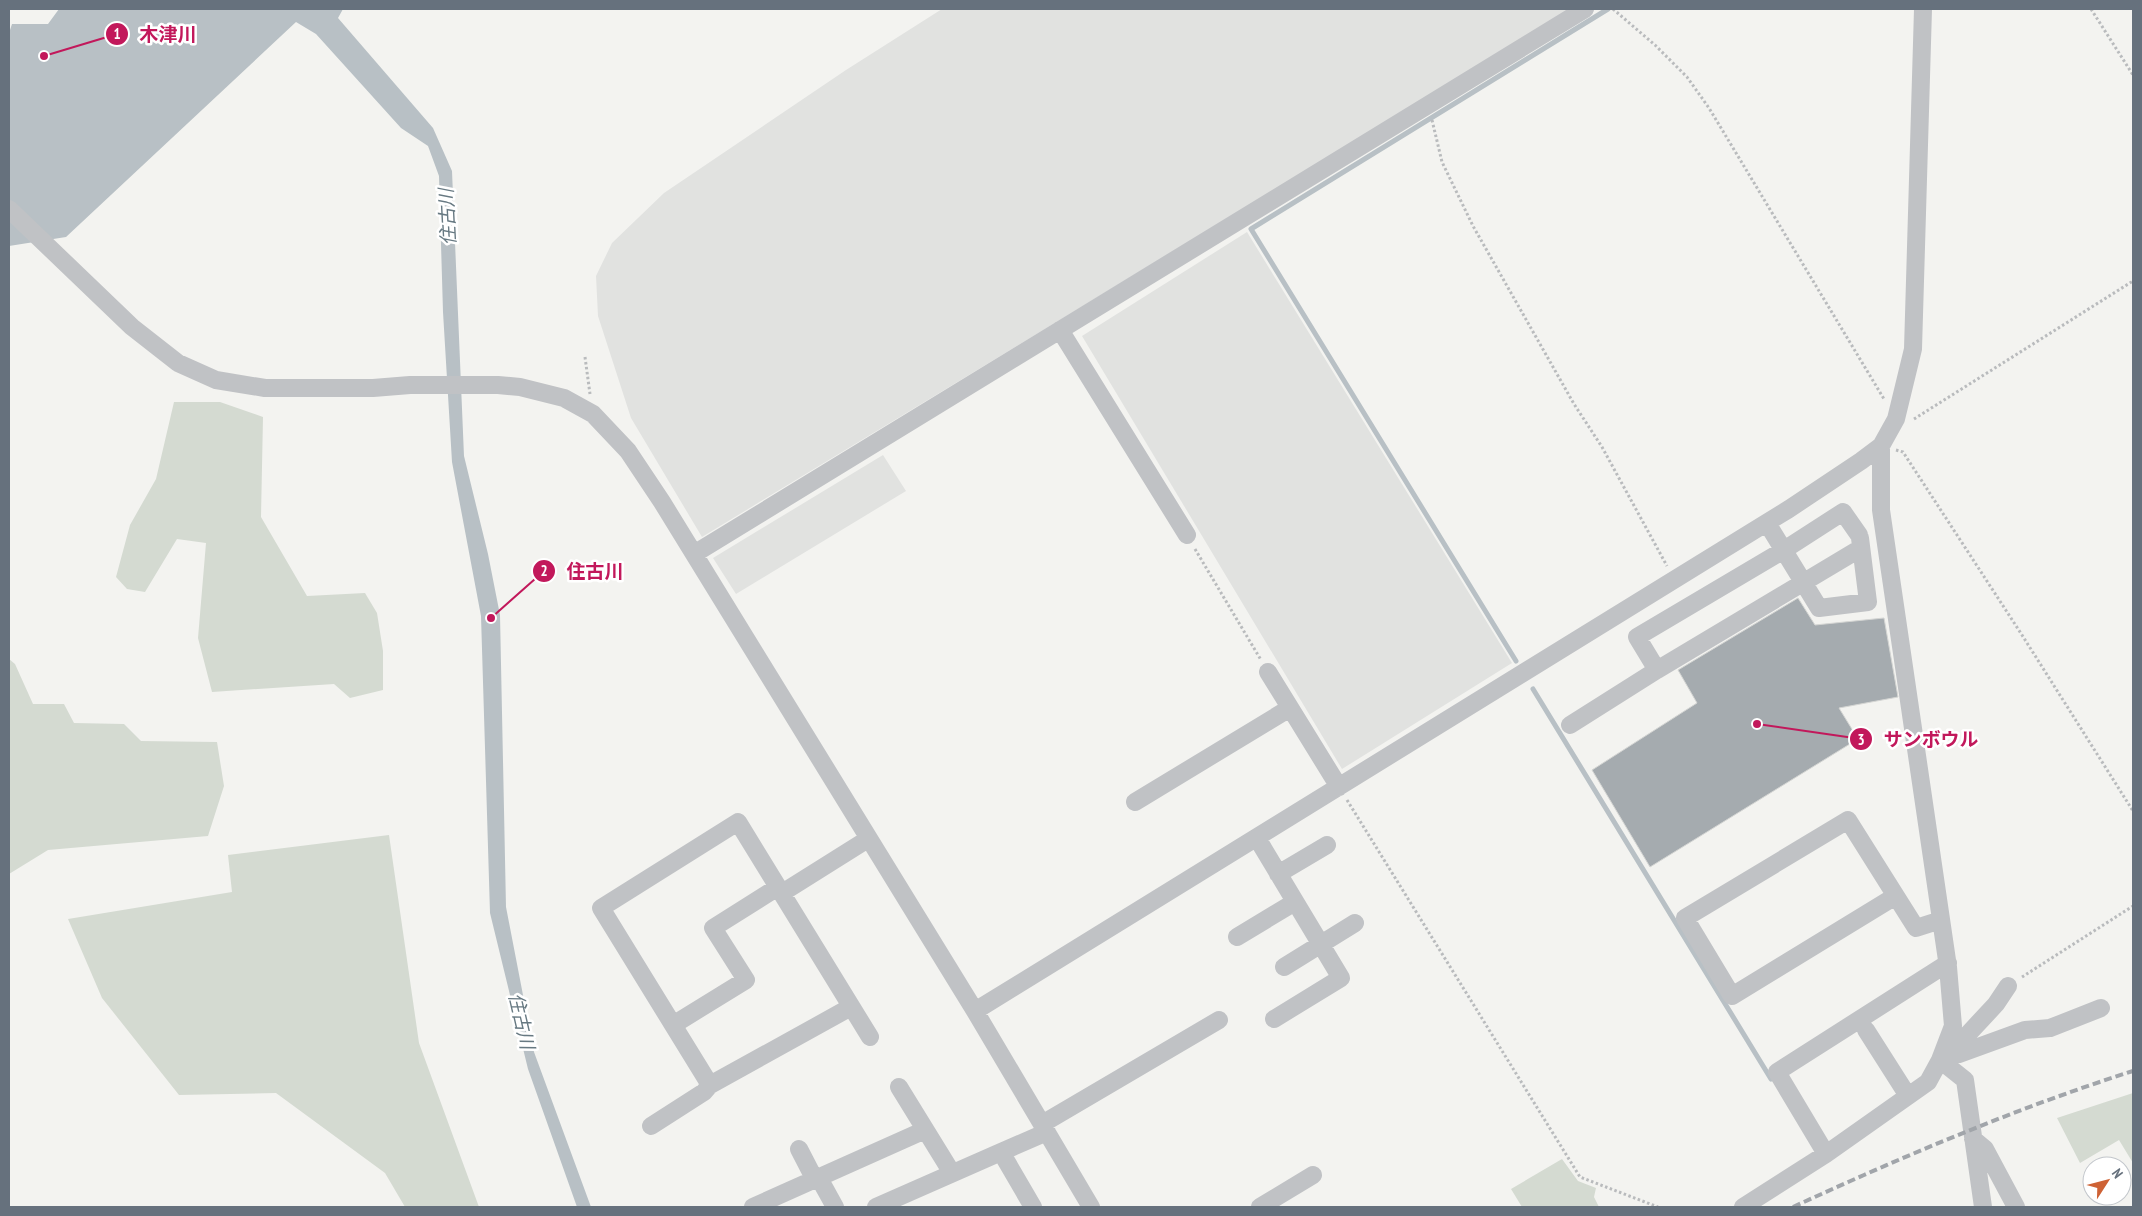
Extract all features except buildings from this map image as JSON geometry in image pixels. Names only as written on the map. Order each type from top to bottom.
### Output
[{"type":"street","points":[[694,554],[1585,9]]},
{"type":"street","points":[[975,1011],[1675,580],[1861,461],[1881,446],[1896,419],[1913,349],[1923,9]]},
{"type":"street","points":[[9,209],[132,327],[178,363],[216,380],[265,388],[498,385],[520,387],[564,398],[593,414],[628,451],[694,554],[975,1011],[1091,1207]]},
{"type":"street","points":[[1060,330],[1187,535]]},
{"type":"street","points":[[1881,446],[1881,510],[1948,963],[1953,1026],[1964,1080],[1983,1207]]},
{"type":"street","points":[[1657,670],[1637,637],[1784,550],[1844,512],[1860,542]]},
{"type":"street","points":[[1767,522],[1819,608],[1868,602],[1857,518]]},
{"type":"street","points":[[1570,725],[1657,670],[1804,583],[1860,542]]},
{"type":"street","points":[[1268,672],[1339,788]]},
{"type":"street","points":[[1134,802],[1290,708]]},
{"type":"street","points":[[1894,897],[1732,996],[1685,918],[1848,820],[1894,897],[1916,928],[1941,920]]},
{"type":"street","points":[[710,1085],[601,908],[738,822],[870,1037]]},
{"type":"street","points":[[1257,838],[1341,978],[1274,1019]]},
{"type":"street","points":[[673,1025],[746,980],[713,928],[868,839]]},
{"type":"street","points":[[1278,874],[1327,845]]},
{"type":"street","points":[[1237,937],[1295,902]]},
{"type":"street","points":[[1284,967],[1355,923]]},
{"type":"street","points":[[1826,1154],[1777,1072],[1948,963]]},
{"type":"street","points":[[1958,1050],[1996,1004],[2008,986]]},
{"type":"street","points":[[652,1126],[704,1092],[710,1085],[851,1007]]},
{"type":"street","points":[[1958,1050],[2025,1030],[2050,1028],[2102,1008]]},
{"type":"street","points":[[876,1207],[1001,1152],[1044,1128],[1219,1020]]},
{"type":"street","points":[[1743,1207],[1826,1154],[1928,1082],[1940,1060],[1953,1026]]},
{"type":"street","points":[[1866,1030],[1908,1096]]},
{"type":"street","points":[[1940,1060],[1964,1080]]},
{"type":"street","points":[[899,1086],[952,1174]]},
{"type":"street","points":[[753,1207],[925,1130]]},
{"type":"street","points":[[1972,1131],[1986,1150],[2016,1207]]},
{"type":"street","points":[[799,1150],[835,1207]]},
{"type":"street","points":[[1001,1152],[1033,1207]]},
{"type":"street","points":[[1260,1207],[1313,1175]]},
{"type":"path","points":[[1613,9],[1655,44],[1688,77],[1704,100],[1896,419],[1914,419],[2133,281]]},
{"type":"path","points":[[2091,9],[2133,75]]},
{"type":"path","points":[[1432,119],[1442,162],[1473,226],[1574,404],[1602,446],[1675,580]]},
{"type":"path","points":[[585,357],[593,414]]},
{"type":"path","points":[[1881,446],[1903,452],[2133,811]]},
{"type":"path","points":[[1187,535],[1268,672]]},
{"type":"path","points":[[1339,788],[1580,1177],[1658,1207]]},
{"type":"path","points":[[2008,986],[2133,906]]},
{"type":"shaded area","points":[[942,9],[1572,9],[702,537],[631,418],[598,316],[596,276],[612,243],[664,193],[846,70]]},
{"type":"shaded area","points":[[1247,232],[1512,663],[1342,769],[1082,336]]},
{"type":"shaded area","points":[[174,402],[220,402],[263,417],[261,517],[307,596],[365,593],[377,613],[383,651],[383,690],[350,698],[334,684],[212,692],[198,638],[206,543],[177,539],[145,592],[127,589],[116,577],[130,525],[156,479]]},
{"type":"shaded area","points":[[883,455],[906,491],[736,594],[713,558]]},
{"type":"shaded area","points":[[9,659],[15,664],[33,704],[64,704],[74,723],[124,724],[141,741],[217,742],[224,786],[208,836],[48,850],[9,874]]},
{"type":"shaded area","points":[[389,835],[419,1043],[479,1207],[405,1207],[385,1173],[276,1093],[179,1095],[102,998],[68,919],[232,892],[228,855]]},
{"type":"shaded area","points":[[2133,1093],[2133,1163],[2132,1156],[2129,1156],[2119,1140],[2092,1156],[2082,1156],[2082,1162],[2080,1163],[2057,1118]]},
{"type":"shaded area","points":[[1562,1159],[1578,1181],[1596,1188],[1594,1197],[1599,1207],[1522,1207],[1511,1189]]},
{"type":"water","points":[[59,9],[343,9],[338,18],[433,128],[452,171],[464,456],[488,554],[500,615],[506,907],[534,1052],[591,1207],[577,1207],[528,1069],[490,913],[481,616],[452,462],[443,312],[439,176],[428,146],[401,128],[316,34],[296,22],[66,237],[9,246],[9,33],[12,24],[48,24]]},
{"type":"waterway","points":[[1516,661],[1251,229],[1608,9]]},
{"type":"waterway","points":[[1533,689],[1771,1079]]},
{"type":"railway","points":[[1793,1207],[1961,1134],[2090,1085],[2133,1071]]},
{"type":"place","name":"木津川","points":[[44,56]]},
{"type":"place","name":"住古川","points":[[491,618]]},
{"type":"place","name":"サンボウル","points":[[1757,724]]}]
